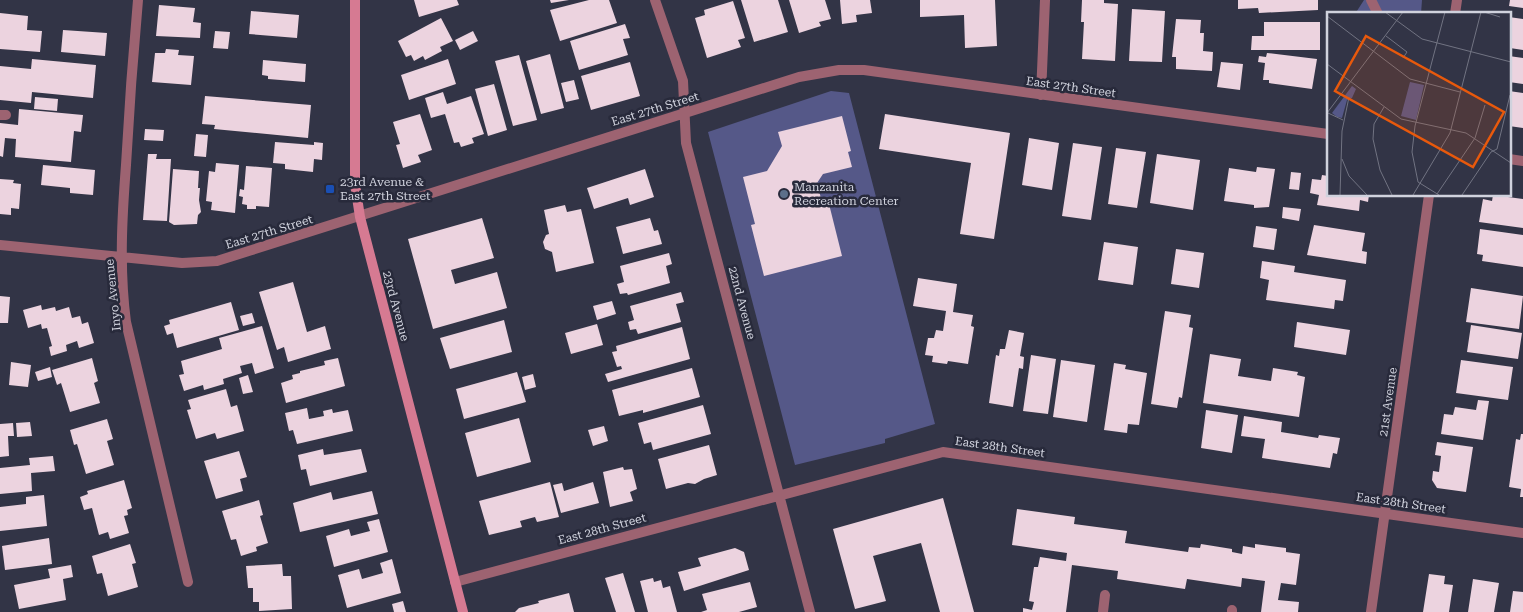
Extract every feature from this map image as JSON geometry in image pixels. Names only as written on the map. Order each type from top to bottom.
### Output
[{"type":"street","name":"Inyo Avenue","points":[[138,0],[121,257],[126,322],[188,582]]},
{"type":"street","name":"23rd Avenue","points":[[355,0],[355,184],[360,217],[463,612]]},
{"type":"street","name":"22nd Avenue","points":[[655,0],[682,82],[686,143],[810,612]]},
{"type":"street","points":[[1040,95],[1045,0]]},
{"type":"street","points":[[1371,0],[1377,12]]},
{"type":"street","name":"East 27th Street","points":[[0,245],[182,263],[217,261],[799,77],[839,70],[864,70],[1327,134]]},
{"type":"street","points":[[1510,159],[1523,161]]},
{"type":"street","name":"21st Avenue","points":[[1371,612],[1429,196]]},
{"type":"street","name":"East 28th Street","points":[[456,582],[778,494],[943,452],[1523,533]]},
{"type":"street","points":[[1103,612],[1106,595]]},
{"type":"shaded area","points":[[1364,0],[1422,0],[1421,12],[1356,12]]},
{"type":"shaded area","points":[[831,91],[849,93],[935,424],[885,439],[885,443],[795,465],[708,132]]},
{"type":"building","points":[[414,0],[457,0],[459,5],[419,17]]},
{"type":"building","points":[[550,0],[569,0],[551,3]]},
{"type":"building","points":[[589,0],[609,0],[617,23],[560,41],[550,10]]},
{"type":"building","points":[[741,0],[778,0],[788,32],[754,42]]},
{"type":"building","points":[[789,0],[825,0],[831,19],[819,22],[821,26],[799,33]]},
{"type":"building","points":[[840,0],[870,0],[872,13],[856,15],[857,22],[842,24]]},
{"type":"building","points":[[920,0],[995,0],[997,46],[965,48],[964,15],[920,17]]},
{"type":"building","points":[[1082,0],[1104,0],[1104,3],[1118,4],[1115,61],[1082,59],[1084,22],[1081,22]]},
{"type":"building","points":[[1238,0],[1318,0],[1318,10],[1259,13],[1258,8],[1238,9]]},
{"type":"building","points":[[1510,0],[1523,0],[1523,8],[1509,6]]},
{"type":"building","points":[[733,1],[745,38],[738,40],[741,47],[707,58],[695,18],[705,15],[704,10]]},
{"type":"building","points":[[159,5],[195,8],[193,22],[201,23],[200,38],[156,36]]},
{"type":"building","points":[[1132,9],[1165,11],[1162,62],[1129,61]]},
{"type":"building","points":[[251,11],[299,15],[297,38],[249,34]]},
{"type":"building","points":[[0,13],[28,16],[27,30],[42,31],[40,52],[0,49]]},
{"type":"building","points":[[1510,17],[1523,19],[1523,50],[1510,48],[1512,34],[1510,33]]},
{"type":"building","points":[[441,18],[453,41],[440,47],[442,51],[425,60],[423,56],[414,61],[411,55],[406,57],[398,41]]},
{"type":"building","points":[[1176,19],[1201,20],[1200,33],[1204,33],[1203,51],[1213,52],[1212,71],[1176,69],[1176,57],[1172,57]]},
{"type":"building","points":[[1264,22],[1320,22],[1320,50],[1251,50],[1252,36],[1264,36]]},
{"type":"building","points":[[625,24],[630,38],[623,39],[628,55],[579,70],[570,41]]},
{"type":"building","points":[[63,30],[107,33],[105,56],[61,52]]},
{"type":"building","points":[[215,31],[230,32],[228,49],[213,48]]},
{"type":"building","points":[[473,31],[478,41],[460,50],[455,40]]},
{"type":"building","points":[[166,49],[179,50],[178,55],[194,56],[191,85],[152,82],[155,53],[165,53]]},
{"type":"building","points":[[1267,53],[1317,59],[1312,89],[1269,83],[1269,80],[1263,80],[1265,63],[1258,62],[1259,56],[1266,57]]},
{"type":"building","points":[[550,54],[564,108],[541,114],[526,61]]},
{"type":"building","points":[[519,55],[537,120],[513,126],[495,61]]},
{"type":"building","points":[[1510,56],[1523,58],[1523,84],[1510,82]]},
{"type":"building","points":[[32,59],[96,65],[93,98],[32,92],[31,103],[0,100],[0,66],[31,69]]},
{"type":"building","points":[[448,59],[456,84],[409,100],[401,75]]},
{"type":"building","points":[[263,60],[306,64],[305,82],[268,79],[268,76],[262,75]]},
{"type":"building","points":[[630,62],[640,96],[591,110],[581,76]]},
{"type":"building","points":[[1221,62],[1243,64],[1240,90],[1217,87]]},
{"type":"building","points":[[574,80],[579,99],[566,102],[561,83]]},
{"type":"building","points":[[494,84],[507,130],[488,136],[475,89]]},
{"type":"building","points":[[1510,91],[1523,93],[1523,128],[1510,126]]},
{"type":"building","points":[[443,92],[447,104],[471,96],[484,134],[472,138],[474,143],[461,147],[459,142],[454,143],[445,114],[431,118],[425,98]]},
{"type":"building","points":[[205,96],[311,105],[308,138],[214,129],[215,125],[202,124]]},
{"type":"building","points":[[35,97],[58,99],[57,111],[34,109]]},
{"type":"building","points":[[19,109],[83,115],[81,132],[74,131],[71,162],[15,157],[16,139],[5,138],[3,157],[0,156],[0,123],[18,125]]},
{"type":"building","points":[[420,114],[432,150],[418,155],[421,162],[403,168],[396,145],[400,144],[393,122]]},
{"type":"building","points":[[885,114],[1010,133],[994,239],[960,234],[971,163],[879,149]]},
{"type":"building","name":"Manzanita Recreation Center","points":[[842,116],[851,151],[848,152],[852,167],[823,174],[817,183],[823,206],[829,204],[842,256],[764,276],[751,225],[755,224],[743,177],[767,171],[782,146],[778,132]]},
{"type":"building","points":[[145,129],[164,130],[163,141],[144,140]]},
{"type":"building","points":[[196,134],[208,135],[206,157],[194,156]]},
{"type":"building","points":[[1029,138],[1059,143],[1052,190],[1022,185]]},
{"type":"building","points":[[275,142],[314,145],[314,142],[323,143],[322,160],[314,159],[313,172],[285,169],[285,164],[273,163]]},
{"type":"building","points":[[1073,143],[1102,147],[1091,220],[1062,216]]},
{"type":"building","points":[[1116,148],[1146,152],[1137,208],[1108,204]]},
{"type":"building","points":[[148,154],[157,154],[156,159],[171,159],[167,221],[143,220]]},
{"type":"building","points":[[1157,154],[1200,160],[1193,210],[1150,203]]},
{"type":"building","points":[[216,163],[239,165],[235,213],[211,210],[212,202],[206,201],[209,171],[215,172]]},
{"type":"building","points":[[43,165],[95,170],[93,195],[70,193],[70,188],[41,185]]},
{"type":"building","points":[[246,166],[272,168],[269,207],[256,206],[256,209],[247,209],[247,205],[242,204],[243,197],[239,196],[240,189],[244,190]]},
{"type":"building","points":[[1257,167],[1275,169],[1269,207],[1254,208],[1254,205],[1224,201],[1229,168],[1256,172]]},
{"type":"building","points":[[173,169],[199,171],[198,188],[200,188],[201,212],[198,215],[197,224],[174,225],[169,222]]},
{"type":"building","points":[[645,169],[654,197],[630,205],[628,198],[594,209],[587,188]]},
{"type":"building","points":[[1291,172],[1301,173],[1299,190],[1289,189]]},
{"type":"building","points":[[1322,175],[1327,176],[1327,196],[1369,196],[1368,202],[1360,200],[1359,211],[1317,205],[1319,195],[1310,193],[1312,179],[1321,180]]},
{"type":"building","points":[[0,179],[14,180],[13,183],[21,184],[19,209],[11,208],[11,215],[0,214]]},
{"type":"building","points":[[1493,196],[1523,199],[1523,228],[1479,222],[1483,199],[1492,201]]},
{"type":"building","points":[[565,205],[567,212],[581,209],[594,263],[556,272],[552,252],[545,249],[543,242],[546,235],[549,234],[544,210]]},
{"type":"building","points":[[1283,207],[1301,209],[1299,221],[1282,218]]},
{"type":"building","points":[[482,218],[494,258],[451,270],[455,284],[497,272],[507,308],[433,329],[408,239]]},
{"type":"building","points":[[650,218],[654,231],[658,230],[662,244],[623,254],[616,227]]},
{"type":"building","points":[[1314,225],[1365,233],[1362,251],[1367,252],[1366,264],[1307,255]]},
{"type":"building","points":[[1256,226],[1277,229],[1274,250],[1253,247]]},
{"type":"building","points":[[1480,229],[1523,235],[1523,267],[1482,261],[1483,255],[1477,254]]},
{"type":"building","points":[[1104,242],[1138,247],[1133,285],[1098,280]]},
{"type":"building","points":[[1176,249],[1204,253],[1199,288],[1171,284]]},
{"type":"building","points":[[669,253],[672,264],[666,266],[670,283],[628,295],[627,293],[620,294],[617,284],[624,282],[620,266]]},
{"type":"building","points":[[1262,261],[1295,266],[1294,272],[1346,280],[1343,301],[1335,300],[1334,309],[1266,300],[1269,280],[1260,278]]},
{"type":"building","points":[[918,278],[957,284],[953,312],[973,315],[971,326],[974,327],[968,364],[948,361],[947,364],[932,362],[933,356],[925,355],[928,338],[934,338],[936,330],[943,331],[946,311],[913,306]]},
{"type":"building","points":[[293,282],[307,332],[325,326],[331,349],[288,362],[284,347],[277,350],[259,292]]},
{"type":"building","points":[[1471,288],[1523,296],[1519,329],[1466,322]]},
{"type":"building","points":[[681,292],[684,302],[676,304],[681,322],[638,334],[636,329],[630,330],[628,322],[634,320],[630,306]]},
{"type":"building","points":[[0,296],[10,297],[8,323],[0,323]]},
{"type":"building","points":[[612,301],[616,314],[597,320],[593,306]]},
{"type":"building","points":[[231,302],[239,330],[177,348],[173,333],[167,335],[164,326],[170,324],[169,320]]},
{"type":"building","points":[[41,305],[42,310],[55,307],[56,311],[69,307],[72,318],[80,316],[82,324],[88,322],[94,343],[79,348],[77,341],[66,345],[67,351],[51,356],[49,347],[52,346],[47,328],[42,329],[41,324],[28,328],[23,310]]},
{"type":"building","points":[[1165,311],[1191,315],[1189,327],[1193,328],[1182,398],[1179,397],[1177,408],[1151,404]]},
{"type":"building","points":[[252,313],[255,323],[243,326],[240,316]]},
{"type":"building","points":[[504,320],[512,352],[450,369],[440,338]]},
{"type":"building","points":[[1297,322],[1350,330],[1346,355],[1294,347]]},
{"type":"building","points":[[597,324],[603,345],[571,354],[565,333]]},
{"type":"building","points":[[1471,325],[1522,333],[1518,359],[1467,352]]},
{"type":"building","points":[[262,326],[274,368],[255,374],[252,363],[240,366],[242,373],[223,379],[224,384],[204,390],[203,385],[184,391],[179,375],[184,374],[181,361],[222,349],[219,338]]},
{"type":"building","points":[[682,327],[690,359],[608,382],[605,374],[622,369],[621,366],[617,367],[612,352],[617,351],[616,346]]},
{"type":"building","points":[[1009,330],[1024,333],[1020,356],[1024,357],[1023,369],[1019,368],[1013,407],[989,403],[996,355],[999,356],[1000,349],[1005,349]]},
{"type":"building","points":[[1210,354],[1241,359],[1238,376],[1271,381],[1273,368],[1298,372],[1297,375],[1305,377],[1299,417],[1203,403]]},
{"type":"building","points":[[1031,355],[1056,359],[1048,414],[1023,411]]},
{"type":"building","points":[[92,358],[98,381],[94,383],[100,403],[70,412],[61,383],[57,385],[52,370]]},
{"type":"building","points":[[338,358],[345,386],[286,403],[281,383],[293,379],[292,375],[300,373],[300,371],[325,365],[324,361]]},
{"type":"building","points":[[1061,360],[1095,365],[1087,422],[1053,417]]},
{"type":"building","points":[[1461,360],[1513,367],[1508,400],[1456,393]]},
{"type":"building","points":[[11,362],[31,365],[28,387],[9,385]]},
{"type":"building","points":[[1114,363],[1126,365],[1125,369],[1147,373],[1139,425],[1128,424],[1127,433],[1104,430]]},
{"type":"building","points":[[50,367],[52,377],[38,381],[35,372]]},
{"type":"building","points":[[692,368],[700,397],[643,413],[643,410],[619,416],[612,390]]},
{"type":"building","points":[[517,372],[526,402],[464,419],[456,389]]},
{"type":"building","points":[[533,374],[536,387],[525,390],[522,377]]},
{"type":"building","points":[[248,375],[253,392],[243,394],[239,378]]},
{"type":"building","points":[[226,389],[231,407],[237,405],[244,431],[217,439],[215,433],[196,439],[187,410],[191,409],[188,400]]},
{"type":"building","points":[[1478,400],[1489,401],[1483,440],[1441,434],[1444,414],[1453,415],[1455,407],[1476,410]]},
{"type":"building","points":[[703,405],[711,434],[653,450],[651,442],[644,444],[638,423]]},
{"type":"building","points":[[307,408],[309,419],[324,416],[323,411],[332,409],[333,413],[348,410],[353,431],[297,444],[293,430],[289,431],[285,413]]},
{"type":"building","points":[[1206,410],[1238,415],[1232,453],[1201,448]]},
{"type":"building","points":[[1244,416],[1282,422],[1281,432],[1318,438],[1319,435],[1340,438],[1337,454],[1333,453],[1330,468],[1262,458],[1265,439],[1241,436]]},
{"type":"building","points":[[519,418],[531,462],[477,477],[465,433]]},
{"type":"building","points":[[107,419],[113,439],[107,441],[114,465],[86,474],[77,444],[74,445],[70,430]]},
{"type":"building","points":[[30,422],[32,436],[17,437],[16,423]]},
{"type":"building","points":[[13,423],[14,436],[8,436],[9,456],[0,457],[0,424]]},
{"type":"building","points":[[604,426],[608,441],[593,446],[588,430]]},
{"type":"building","points":[[1521,434],[1523,434],[1523,497],[1520,497],[1521,489],[1509,487],[1516,439],[1520,440]]},
{"type":"building","points":[[1437,442],[1473,447],[1466,492],[1437,488],[1432,480],[1433,471],[1439,472],[1441,456],[1435,455]]},
{"type":"building","points":[[709,445],[717,475],[695,484],[688,483],[666,489],[658,459]]},
{"type":"building","points":[[323,449],[324,455],[361,449],[367,472],[310,486],[306,469],[301,470],[298,455]]},
{"type":"building","points":[[239,451],[247,477],[240,479],[243,491],[216,499],[204,461]]},
{"type":"building","points":[[53,456],[55,471],[31,473],[32,491],[0,494],[0,468],[30,465],[29,458]]},
{"type":"building","points":[[623,467],[624,470],[632,469],[637,489],[630,492],[633,501],[610,507],[603,472]]},
{"type":"building","points":[[124,480],[132,508],[127,510],[128,515],[124,516],[129,533],[110,539],[108,532],[99,535],[92,508],[84,510],[80,497],[88,494],[87,491]]},
{"type":"building","points":[[550,482],[559,517],[537,522],[535,517],[520,521],[522,527],[489,535],[479,501]]},
{"type":"building","points":[[593,482],[599,503],[561,513],[553,485],[562,483],[564,491]]},
{"type":"building","points":[[372,491],[378,514],[300,532],[293,503],[331,492],[333,500]]},
{"type":"building","points":[[44,495],[47,526],[0,531],[0,507],[26,504],[26,497]]},
{"type":"building","points":[[943,498],[974,612],[940,612],[921,543],[873,556],[886,601],[855,609],[833,529]]},
{"type":"building","points":[[259,500],[263,515],[260,516],[268,543],[256,547],[257,551],[241,556],[236,539],[231,540],[222,511]]},
{"type":"building","points":[[1017,509],[1075,517],[1074,524],[1127,531],[1125,543],[1188,552],[1189,547],[1200,548],[1201,544],[1232,549],[1232,552],[1242,554],[1243,546],[1255,548],[1255,544],[1286,548],[1286,552],[1300,554],[1296,585],[1281,583],[1278,600],[1299,602],[1298,612],[1261,612],[1265,581],[1242,578],[1241,587],[1187,579],[1185,589],[1117,579],[1118,571],[1072,565],[1066,612],[1023,612],[1023,608],[1032,610],[1034,602],[1029,601],[1034,567],[1038,567],[1040,557],[1066,561],[1067,553],[1012,545]]},
{"type":"building","points":[[379,519],[388,552],[334,567],[326,536],[349,529],[351,536],[370,531],[367,522]]},
{"type":"building","points":[[49,538],[52,564],[5,570],[2,546]]},
{"type":"building","points":[[130,544],[136,563],[132,564],[138,587],[108,596],[102,573],[97,574],[92,556]]},
{"type":"building","points":[[735,548],[744,552],[749,570],[684,591],[678,572],[701,566],[698,558]]},
{"type":"building","points":[[392,559],[401,593],[347,608],[338,575],[359,569],[362,579],[383,573],[380,563]]},
{"type":"building","points":[[282,564],[283,576],[291,576],[292,609],[259,611],[259,602],[253,602],[253,588],[248,588],[246,566]]},
{"type":"building","points":[[71,565],[73,577],[63,579],[66,600],[19,609],[14,585],[50,578],[48,569]]},
{"type":"building","points":[[623,573],[635,612],[616,612],[605,578]]},
{"type":"building","points":[[1429,574],[1445,576],[1444,584],[1453,585],[1449,612],[1423,612]]},
{"type":"building","points":[[653,578],[654,582],[661,580],[663,588],[670,586],[677,612],[648,612],[640,581]]},
{"type":"building","points":[[1473,579],[1499,583],[1494,612],[1468,612]]},
{"type":"building","points":[[750,582],[757,607],[739,612],[701,612],[707,610],[702,594]]},
{"type":"building","points":[[1513,591],[1523,592],[1523,612],[1510,612]]},
{"type":"building","points":[[569,593],[574,612],[515,612],[519,608],[539,603],[538,601]]},
{"type":"building","points":[[403,601],[406,612],[394,612],[392,604]]},
{"type":"place","name":"23rd Avenue & East 27th Street","points":[[330,189]]},
{"type":"place","name":"Manzanita Recreation Center","points":[[784,194]]}]
